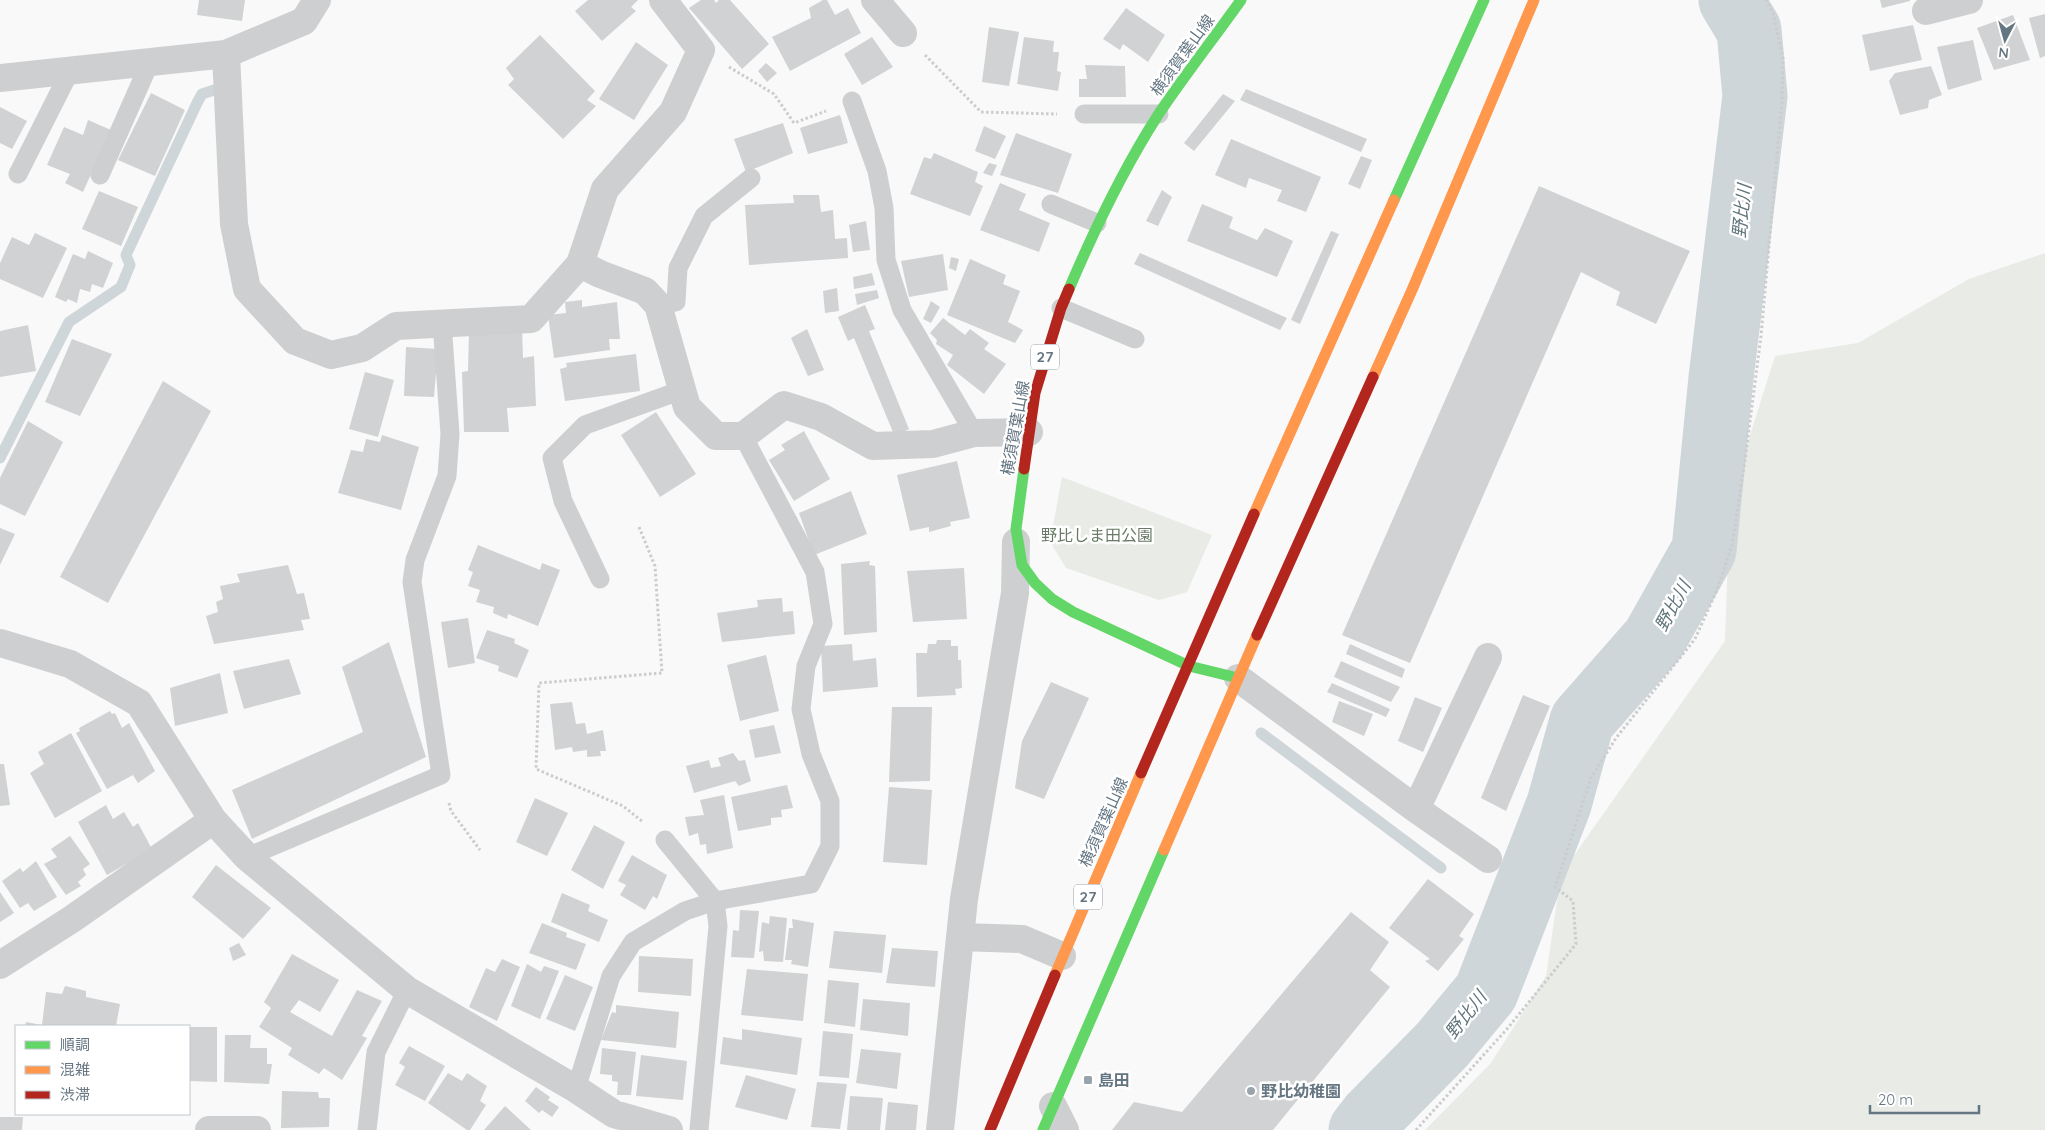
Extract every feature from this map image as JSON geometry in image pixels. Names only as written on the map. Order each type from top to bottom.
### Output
[{"type":"main road","name":"横須賀葉山線","points":[[1238,678],[1189,666],[1073,612],[1052,599],[1035,584],[1022,564],[1016,529],[1035,393],[1061,308],[1097,223],[1125,170],[1159,114],[1241,0]]},
{"type":"main road","name":"横須賀葉山線","points":[[990,1130],[1062,956],[1373,245],[1459,61],[1484,0]]},
{"type":"main road","points":[[1054,1122],[1238,678],[1412,290],[1534,0]]},
{"type":"street","points":[[0,78],[226,54],[304,21],[317,0]]},
{"type":"street","points":[[226,54],[234,224],[247,289],[295,341],[331,356],[362,348],[396,326],[531,319],[580,264],[605,190],[673,112],[701,50],[663,0]]},
{"type":"street","points":[[875,0],[903,33]]},
{"type":"street","points":[[1926,11],[1969,0]]},
{"type":"street","points":[[580,264],[600,274],[645,291],[658,305],[687,407],[716,436],[743,436],[784,406],[821,417],[873,446],[933,444],[974,433],[1029,432]]},
{"type":"street","points":[[940,1130],[964,899],[1015,593],[1016,529]]},
{"type":"street","points":[[0,643],[70,664],[139,703],[213,820],[247,857],[407,990],[576,1089],[609,1122],[669,1130]]},
{"type":"street","points":[[1416,809],[1488,657]]},
{"type":"street","points":[[1238,678],[1416,809],[1488,859]]},
{"type":"street","points":[[0,964],[72,919],[213,820]]},
{"type":"street","points":[[960,937],[1022,939],[1062,956]]},
{"type":"street","points":[[208,1130],[257,1130]]},
{"type":"lane","points":[[100,175],[150,62]]},
{"type":"lane","points":[[18,174],[70,71]]},
{"type":"lane","points":[[852,101],[877,171],[884,208],[886,260],[902,310],[974,433]]},
{"type":"lane","points":[[1084,114],[1159,114]]},
{"type":"lane","points":[[658,305],[676,302],[678,268],[704,216],[751,178]]},
{"type":"lane","points":[[1050,204],[1097,223]]},
{"type":"lane","points":[[1061,308],[1135,339]]},
{"type":"lane","points":[[247,857],[441,775],[412,582],[415,560],[447,476],[450,434],[442,323]]},
{"type":"lane","points":[[600,579],[563,500],[552,458],[585,425],[682,390]]},
{"type":"lane","points":[[576,1089],[612,976],[633,942],[685,911],[716,901],[811,884],[830,846],[830,801],[810,754],[801,709],[806,666],[823,624],[815,572],[743,436]]},
{"type":"lane","points":[[665,840],[716,901],[718,926],[699,1130]]},
{"type":"lane","points":[[367,1130],[376,1052],[407,990]]},
{"type":"path","points":[[1416,1130],[1508,1029],[1576,944],[1573,901],[1555,887],[1590,778],[1616,738],[1695,639],[1717,590],[1732,544],[1746,460],[1761,336],[1782,100],[1783,58],[1773,13],[1766,0]]},
{"type":"path","points":[[903,33],[981,112],[1084,114]]},
{"type":"path","points":[[701,50],[774,94],[794,123],[852,101]]},
{"type":"path","points":[[639,527],[655,566],[662,674],[539,683],[536,769],[623,806],[665,840]]},
{"type":"path","points":[[441,775],[451,811],[480,850]]},
{"type":"green space","points":[[2045,253],[2045,1130],[1425,1130],[1491,1063],[1546,976],[1561,874],[1725,641],[1730,499],[1775,356],[1858,343],[1969,279]]},
{"type":"green space","name":"野比しま田公園","points":[[1062,477],[1212,535],[1187,592],[1159,600],[1066,568],[1050,542]]},
{"type":"building","points":[[199,0],[245,0],[242,21],[197,15]]},
{"type":"building","points":[[588,0],[638,0],[631,7],[636,11],[602,41],[575,11]]},
{"type":"building","points":[[701,0],[714,0],[716,3],[719,0],[730,0],[769,44],[742,69],[689,8]]},
{"type":"building","points":[[823,0],[827,0],[835,15],[848,8],[861,33],[790,71],[772,37],[811,18],[809,8]]},
{"type":"building","points":[[1880,0],[1910,0],[1910,1],[1882,8]]},
{"type":"building","points":[[1126,8],[1165,35],[1148,62],[1123,44],[1120,50],[1103,39]]},
{"type":"building","points":[[2045,14],[2045,56],[2040,58],[2029,18]]},
{"type":"building","points":[[2013,15],[2030,60],[1994,70],[1977,28]]},
{"type":"building","points":[[1913,25],[1922,60],[1870,71],[1862,35]]},
{"type":"building","points":[[989,27],[1019,32],[1009,86],[982,82]]},
{"type":"building","points":[[540,35],[595,91],[587,100],[596,106],[563,139],[508,85],[514,79],[506,68]]},
{"type":"building","points":[[872,37],[893,67],[862,85],[844,54]]},
{"type":"building","points":[[1024,37],[1054,41],[1053,52],[1059,52],[1057,71],[1061,72],[1058,91],[1017,84]]},
{"type":"building","points":[[1973,40],[1982,80],[1948,90],[1937,47]]},
{"type":"building","points":[[636,42],[668,65],[634,120],[599,99]]},
{"type":"building","points":[[766,63],[777,73],[767,82],[758,71]]},
{"type":"building","points":[[1085,65],[1125,66],[1126,97],[1079,97],[1079,79],[1087,79]]},
{"type":"building","points":[[1931,66],[1942,95],[1929,100],[1928,108],[1900,115],[1889,81],[1895,73]]},
{"type":"building","points":[[1246,89],[1367,139],[1361,152],[1240,100]]},
{"type":"building","points":[[151,93],[185,110],[155,176],[118,160]]},
{"type":"building","points":[[1223,94],[1235,101],[1194,151],[1184,143]]},
{"type":"building","points":[[0,107],[27,121],[12,149],[0,143]]},
{"type":"building","points":[[840,115],[848,143],[808,154],[800,128]]},
{"type":"building","points":[[88,120],[111,130],[83,192],[65,183],[70,174],[47,165],[64,127],[83,135]]},
{"type":"building","points":[[783,123],[793,153],[746,172],[734,139]]},
{"type":"building","points":[[984,126],[1006,136],[995,159],[975,151]]},
{"type":"building","points":[[1016,133],[1072,154],[1058,193],[1000,175]]},
{"type":"building","points":[[1231,139],[1321,177],[1306,212],[1277,201],[1282,190],[1249,178],[1246,188],[1215,175]]},
{"type":"building","points":[[934,153],[978,172],[975,182],[983,186],[970,216],[910,194],[924,157],[931,159]]},
{"type":"building","points":[[1361,156],[1372,160],[1360,189],[1348,184]]},
{"type":"building","points":[[989,163],[997,165],[992,176],[983,173]]},
{"type":"building","points":[[1000,183],[1026,194],[1019,210],[1050,223],[1039,252],[980,230]]},
{"type":"building","points":[[1539,186],[1690,251],[1656,324],[1616,305],[1620,292],[1581,272],[1410,663],[1342,635]]},
{"type":"building","points":[[1162,190],[1172,197],[1158,226],[1146,221]]},
{"type":"building","points":[[99,191],[138,207],[121,246],[82,229]]},
{"type":"building","points":[[793,195],[819,195],[821,212],[833,210],[835,239],[847,238],[848,258],[749,265],[745,205],[794,203]]},
{"type":"building","points":[[1202,204],[1233,217],[1229,228],[1257,240],[1265,228],[1293,241],[1277,277],[1187,241]]},
{"type":"building","points":[[866,221],[870,250],[853,252],[849,225]]},
{"type":"building","points":[[1331,231],[1339,234],[1300,324],[1291,320]]},
{"type":"building","points":[[35,233],[67,248],[43,298],[0,279],[0,263],[12,237],[29,245]]},
{"type":"building","points":[[88,251],[113,263],[103,288],[92,284],[90,292],[80,289],[77,303],[68,299],[66,302],[55,297],[73,254],[85,259]]},
{"type":"building","points":[[1140,253],[1287,318],[1280,330],[1134,264]]},
{"type":"building","points":[[943,254],[948,290],[909,297],[901,261]]},
{"type":"building","points":[[951,257],[959,259],[956,271],[949,268]]},
{"type":"building","points":[[970,259],[1006,275],[1003,284],[1020,291],[1008,322],[1023,330],[1015,343],[947,315]]},
{"type":"building","points":[[872,273],[875,285],[854,289],[853,277]]},
{"type":"building","points":[[837,288],[839,311],[825,313],[823,291]]},
{"type":"building","points":[[877,290],[879,298],[857,305],[855,294]]},
{"type":"building","points":[[582,300],[582,307],[617,302],[620,339],[609,339],[610,350],[554,358],[548,315],[566,313],[565,302]]},
{"type":"building","points":[[931,301],[940,307],[931,323],[923,319]]},
{"type":"building","points":[[865,305],[875,329],[869,331],[909,429],[895,437],[854,338],[848,341],[838,317]]},
{"type":"building","points":[[943,318],[965,335],[970,329],[989,343],[984,349],[1006,364],[984,394],[947,365],[953,355],[936,344],[937,340],[930,333]]},
{"type":"building","points":[[28,325],[36,371],[0,377],[0,331]]},
{"type":"building","points":[[522,328],[523,358],[534,356],[536,406],[507,408],[509,432],[464,432],[462,372],[468,371],[469,330]]},
{"type":"building","points":[[807,329],[824,370],[808,376],[791,338]]},
{"type":"building","points":[[72,339],[112,354],[80,416],[45,402]]},
{"type":"building","points":[[406,347],[438,349],[434,397],[404,396]]},
{"type":"building","points":[[636,354],[640,391],[565,401],[560,369],[567,367],[566,363]]},
{"type":"building","points":[[365,372],[394,380],[378,437],[349,429]]},
{"type":"building","points":[[163,381],[211,411],[108,603],[60,577]]},
{"type":"building","points":[[656,412],[696,474],[660,497],[621,435]]},
{"type":"building","points":[[28,421],[63,442],[25,516],[0,504],[0,478]]},
{"type":"building","points":[[804,431],[830,479],[794,501],[769,460],[785,450],[781,445]]},
{"type":"building","points":[[382,435],[419,447],[401,510],[338,493],[351,450],[363,452],[366,439],[380,442]]},
{"type":"building","points":[[957,461],[970,518],[950,522],[951,526],[929,532],[929,527],[910,531],[897,475]]},
{"type":"building","points":[[851,491],[867,534],[814,555],[799,513]]},
{"type":"building","points":[[0,528],[15,534],[0,565]]},
{"type":"building","points":[[478,545],[540,570],[542,563],[560,570],[538,626],[508,614],[507,619],[493,613],[494,607],[476,602],[480,590],[468,586],[473,572],[468,570]]},
{"type":"building","points":[[870,561],[869,565],[875,566],[877,632],[844,635],[841,564]]},
{"type":"building","points":[[288,565],[297,594],[304,593],[310,619],[301,620],[304,630],[214,644],[206,616],[218,612],[216,602],[223,599],[220,586],[240,582],[237,574]]},
{"type":"building","points":[[964,568],[967,619],[913,622],[907,571]]},
{"type":"building","points":[[782,598],[783,612],[793,611],[795,634],[722,642],[717,613],[758,607],[757,600]]},
{"type":"building","points":[[468,618],[475,663],[448,668],[441,622]]},
{"type":"building","points":[[487,630],[515,639],[514,643],[529,650],[517,678],[498,671],[499,666],[476,658]]},
{"type":"building","points":[[937,640],[951,640],[951,646],[958,646],[958,660],[961,660],[962,688],[955,689],[956,695],[917,697],[916,653],[927,653],[928,644],[936,644]]},
{"type":"building","points":[[389,642],[426,757],[252,839],[232,790],[363,732],[342,667]]},
{"type":"building","points":[[852,644],[853,661],[876,658],[878,687],[823,692],[821,646]]},
{"type":"building","points":[[1350,644],[1405,669],[1402,678],[1346,654]]},
{"type":"building","points":[[766,655],[779,711],[740,721],[727,665]]},
{"type":"building","points":[[289,659],[301,694],[244,709],[233,671]]},
{"type":"building","points":[[1341,661],[1400,687],[1391,702],[1334,677]]},
{"type":"building","points":[[220,673],[228,713],[175,726],[170,688]]},
{"type":"building","points":[[1051,682],[1089,698],[1044,799],[1015,788],[1022,741]]},
{"type":"building","points":[[1332,683],[1390,709],[1386,717],[1327,692]]},
{"type":"building","points":[[1523,695],[1550,706],[1506,811],[1481,798]]},
{"type":"building","points":[[1415,697],[1442,708],[1423,752],[1398,741]]},
{"type":"building","points":[[1339,701],[1373,714],[1364,736],[1332,722]]},
{"type":"building","points":[[572,702],[576,724],[585,723],[587,734],[603,730],[606,751],[600,751],[601,756],[587,757],[587,750],[573,752],[572,747],[555,750],[550,704]]},
{"type":"building","points":[[892,707],[932,707],[930,781],[889,782]]},
{"type":"building","points":[[110,711],[112,714],[115,713],[122,728],[129,723],[155,771],[138,783],[133,775],[107,789],[76,733],[80,731],[79,728]]},
{"type":"building","points":[[774,725],[781,753],[755,758],[749,730]]},
{"type":"building","points":[[71,733],[102,791],[55,818],[30,773],[44,764],[38,752]]},
{"type":"building","points":[[733,753],[739,761],[745,760],[751,781],[739,786],[735,781],[694,793],[686,766],[709,760],[711,768],[721,766],[718,758]]},
{"type":"building","points":[[0,764],[4,764],[10,805],[0,806]]},
{"type":"building","points":[[787,785],[793,808],[781,810],[782,817],[771,818],[771,825],[738,831],[731,797]]},
{"type":"building","points":[[889,787],[932,790],[927,865],[883,862]]},
{"type":"building","points":[[724,795],[733,848],[707,854],[706,844],[700,845],[698,833],[689,836],[685,817],[704,815],[700,800]]},
{"type":"building","points":[[535,798],[568,813],[547,856],[516,842]]},
{"type":"building","points":[[106,805],[113,819],[124,812],[133,827],[138,823],[152,849],[107,875],[78,822]]},
{"type":"building","points":[[594,825],[625,842],[603,889],[571,870]]},
{"type":"building","points":[[70,836],[90,864],[83,869],[86,875],[78,882],[81,886],[66,895],[44,864],[57,857],[51,849]]},
{"type":"building","points":[[632,855],[667,875],[657,899],[653,896],[645,910],[620,895],[626,885],[618,881]]},
{"type":"building","points":[[36,861],[57,897],[34,911],[28,903],[20,908],[2,881],[20,868],[23,872]]},
{"type":"building","points":[[216,865],[271,908],[243,939],[192,897]]},
{"type":"building","points":[[1428,879],[1474,914],[1459,936],[1464,939],[1438,971],[1425,961],[1430,959],[1389,928]]},
{"type":"building","points":[[0,892],[14,913],[0,922]]},
{"type":"building","points":[[562,893],[590,905],[588,911],[608,920],[599,942],[551,922]]},
{"type":"building","points":[[740,910],[759,911],[754,958],[731,957],[733,930],[739,931]]},
{"type":"building","points":[[1351,912],[1389,942],[1370,970],[1390,987],[1273,1130],[1112,1130],[1134,1102],[1182,1112]]},
{"type":"building","points":[[770,916],[787,918],[783,962],[764,961],[763,951],[759,952],[762,922],[769,924]]},
{"type":"building","points":[[792,919],[814,923],[808,967],[791,964],[792,960],[785,960],[789,928],[793,928]]},
{"type":"building","points":[[542,923],[567,933],[566,937],[586,944],[576,970],[529,953]]},
{"type":"building","points":[[834,931],[886,935],[882,973],[829,968]]},
{"type":"building","points":[[239,943],[246,955],[233,961],[229,948]]},
{"type":"building","points":[[892,948],[938,951],[935,987],[886,983]]},
{"type":"building","points":[[292,954],[339,980],[320,1012],[299,1000],[290,1012],[332,1036],[357,990],[382,1001],[362,1036],[367,1038],[342,1080],[324,1068],[319,1074],[288,1055],[292,1048],[259,1027],[271,1008],[264,1002]]},
{"type":"building","points":[[639,956],[693,959],[691,996],[638,992]]},
{"type":"building","points":[[502,959],[520,967],[497,1021],[469,1007],[486,968],[495,972]]},
{"type":"building","points":[[527,964],[541,972],[544,966],[559,971],[540,1019],[511,1006]]},
{"type":"building","points":[[747,969],[808,974],[803,1021],[741,1015]]},
{"type":"building","points":[[565,975],[593,987],[575,1031],[546,1019]]},
{"type":"building","points":[[828,980],[859,983],[855,1027],[824,1023]]},
{"type":"building","points":[[65,986],[86,991],[86,997],[120,1004],[116,1025],[42,1025],[46,992],[62,994]]},
{"type":"building","points":[[863,999],[910,1003],[908,1036],[860,1030]]},
{"type":"building","points":[[616,1005],[679,1012],[676,1048],[601,1040],[612,1012],[616,1013]]},
{"type":"building","points":[[26,1022],[42,1025],[25,1025]]},
{"type":"building","points":[[190,1027],[217,1027],[217,1082],[190,1081]]},
{"type":"building","points":[[742,1029],[802,1038],[797,1075],[720,1064],[723,1037],[742,1040]]},
{"type":"building","points":[[823,1031],[853,1034],[849,1078],[819,1076]]},
{"type":"building","points":[[225,1035],[251,1035],[250,1048],[267,1048],[267,1064],[272,1064],[269,1084],[224,1082]]},
{"type":"building","points":[[409,1046],[445,1066],[425,1101],[395,1085],[405,1067],[399,1063]]},
{"type":"building","points":[[602,1048],[636,1052],[631,1095],[617,1095],[618,1082],[612,1081],[612,1075],[600,1074]]},
{"type":"building","points":[[861,1049],[901,1053],[897,1089],[856,1083]]},
{"type":"building","points":[[641,1055],[687,1061],[683,1100],[636,1096]]},
{"type":"building","points":[[448,1073],[462,1081],[467,1073],[487,1086],[480,1101],[486,1105],[470,1130],[467,1130],[428,1103]]},
{"type":"building","points":[[746,1075],[796,1089],[787,1120],[735,1107]]},
{"type":"building","points":[[817,1082],[847,1084],[840,1129],[811,1127]]},
{"type":"building","points":[[536,1087],[550,1097],[548,1100],[559,1107],[552,1117],[542,1110],[539,1113],[525,1101]]},
{"type":"building","points":[[282,1091],[318,1092],[319,1098],[330,1098],[329,1127],[281,1128]]},
{"type":"building","points":[[850,1096],[883,1098],[880,1130],[847,1130]]},
{"type":"building","points":[[888,1102],[918,1105],[916,1130],[885,1130]]},
{"type":"building","points":[[505,1106],[531,1130],[484,1130]]},
{"type":"building","points":[[0,1117],[23,1117],[22,1130],[0,1130]]},
{"type":"waterway","name":"野比川","points":[[1361,1130],[1372,1116],[1442,1045],[1486,992],[1559,804],[1582,721],[1654,639],[1704,550],[1721,378],[1755,96],[1749,30],[1731,0]]},
{"type":"waterway","points":[[0,458],[69,322],[121,287],[130,265],[126,255],[197,103],[202,94],[214,90]]},
{"type":"waterway","points":[[1261,733],[1441,868]]},
{"type":"traffic: fast","points":[[1069,289],[1110,200],[1145,136],[1178,86],[1241,0]]},
{"type":"traffic: fast","points":[[1394,200],[1484,0]]},
{"type":"traffic: fast","points":[[1024,469],[1016,529],[1022,565],[1035,583],[1052,599],[1073,612],[1189,666],[1238,678]]},
{"type":"traffic: fast","points":[[1043,1130],[1164,850]]},
{"type":"traffic: slow","points":[[1373,377],[1412,290],[1534,0]]},
{"type":"traffic: slow","points":[[1254,514],[1394,200]]},
{"type":"traffic: slow","points":[[1164,850],[1257,635]]},
{"type":"traffic: slow","points":[[1055,975],[1141,773]]},
{"type":"traffic: jam","points":[[1024,469],[1035,393],[1061,308],[1069,289]]},
{"type":"traffic: jam","points":[[1257,635],[1373,377]]},
{"type":"traffic: jam","points":[[1141,773],[1254,514]]},
{"type":"traffic: jam","points":[[990,1130],[1055,975]]},
{"type":"place","name":"島田","points":[[1088,1080]]},
{"type":"place","name":"野比幼稚園","points":[[1251,1091]]}]
